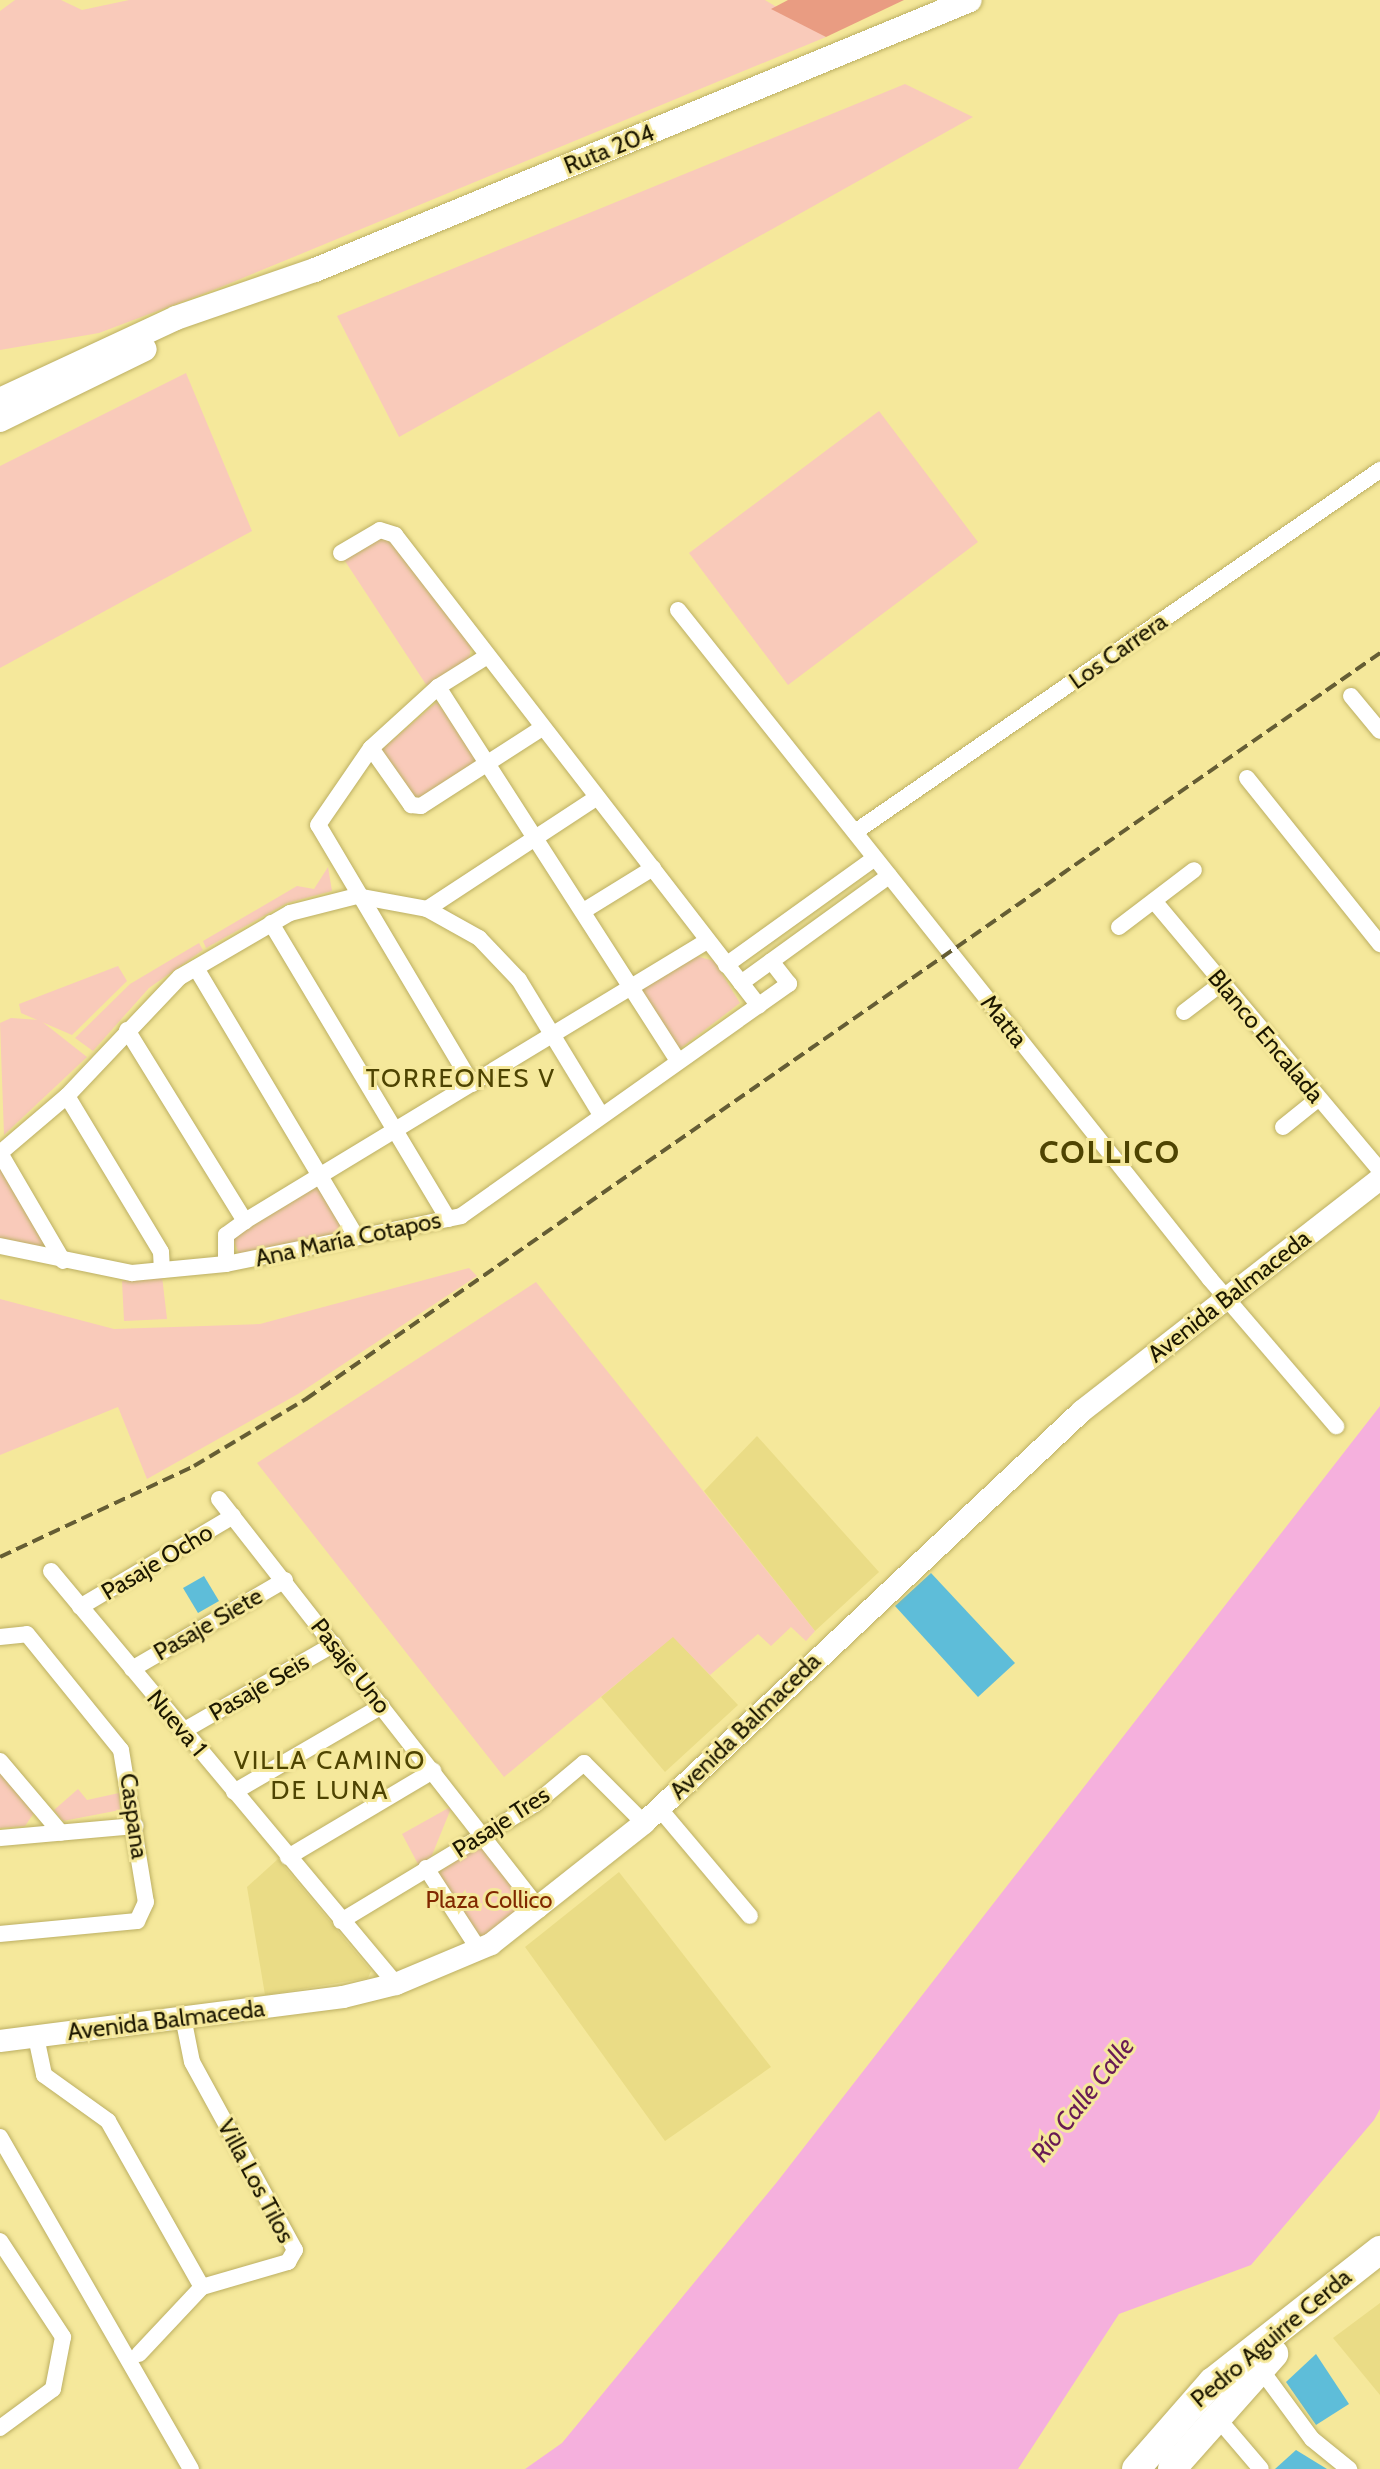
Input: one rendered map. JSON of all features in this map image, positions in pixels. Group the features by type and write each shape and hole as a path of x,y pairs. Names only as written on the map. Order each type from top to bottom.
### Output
{"highway":[{"name":"Pedro Aguirre Cerda","path":"1172,2469 1260,2354 1380,2250"},
{"name":"Pedro Aguirre Cerda","path":"1136,2469 1203,2391 1380,2274"}],"main road":[{"name":"Ruta 204","path":"0,420 247,297 970,0"},
{"name":"Ruta 204","path":"0,400 176,318 247,297"},
{"name":"Avenida Balmaceda","path":"0,2041 396,1984 480,1951 540,1910 652,1816 1082,1411 1380,1179"}],"street":[{"name":"Los Carrera","path":"855,832 1380,470"},
{"path":"341,553 380,530 395,535 486,657 759,1006"},
{"name":"Matta","path":"678,610 1227,1299 1336,1426"},
{"path":"472,1084 357,896 318,825 371,748 438,687 486,657"},
{"path":"438,687 585,910 678,1061"},
{"path":"1351,696 1380,731"},
{"path":"371,748 411,805 489,764 542,728"},
{"path":"1247,778 1380,944"},
{"path":"427,909 596,798"},
{"path":"726,965 875,858"},
{"path":"585,910 653,868"},
{"path":"1119,927 1194,870"},
{"path":"741,983 889,876"},
{"path":"63,1261 0,1153 67,1096 127,1030 196,968 271,923 357,896 427,909 479,938 519,980 601,1115"},
{"name":"Blanco Encalada","path":"1154,901 1380,1170"},
{"path":"271,923 448,1219"},
{"path":"226,1264 226,1235 245,1221 707,941"},
{"name":"Ana María Cotapos","path":"0,1246 110,1274 226,1264 448,1219 789,984 771,961"},
{"path":"196,968 357,1238"},
{"path":"1184,1012 1222,983"},
{"path":"127,1030 245,1221"},
{"path":"67,1096 161,1252 162,1270"},
{"path":"1283,1127 1318,1099"},
{"name":"Pasaje Uno","path":"219,1499 540,1910"},
{"name":"Pasaje Ocho","path":"80,1607 233,1516"},
{"name":"Nueva 1","path":"51,1571 396,1984"},
{"name":"Pasaje Siete","path":"132,1669 285,1580"},
{"name":"Caspana","path":"0,1637 27,1634 121,1750 146,1902 137,1921 0,1934"},
{"name":"Pasaje Seis","path":"183,1731 334,1644"},
{"path":"234,1792 382,1706"},
{"path":"0,1761 61,1833"},
{"name":"Pasaje Tres","path":"341,1921 483,1836 584,1763 652,1816"},
{"path":"288,1857 433,1771"},
{"path":"652,1816 750,1916"},
{"path":"0,1838 135,1826"},
{"path":"426,1868 480,1951"},
{"name":"Villa Los Tilos","path":"183,2017 192,2062 295,2250 288,2262 202,2287"},
{"path":"36,2037 44,2075 108,2121 202,2287 139,2354"},
{"path":"0,2137 191,2469"},
{"path":"0,2241 3,2260 63,2337 53,2389 0,2428"},
{"path":"1260,2354 1312,2439 1349,2469"},
{"path":"1214,2414 1261,2469"}],"shaded area":[{"path":"788,0 904,0 826,37 771,9"},
{"path":"757,1436 879,1572 815,1631 704,1491"},
{"path":"673,1636 738,1705 665,1772 601,1697"},
{"path":"278,1859 371,1971 368,1978 265,1995 247,1887"},
{"path":"619,1872 771,2067 665,2141 525,1947"},
{"path":"1380,2303 1380,2395 1333,2338"}],"green space":[{"path":"15,0 61,0 82,10 129,0 765,0 826,37 221,287 99,333 0,350 0,11"},
{"path":"905,84 973,117 399,437 337,316"},
{"path":"186,373 252,531 0,668 0,466"},
{"path":"879,411 978,542 788,685 689,553"},
{"path":"379,538 390,540 471,646 469,660 427,686 343,558"},
{"path":"437,702 478,761 415,803 379,752"},
{"path":"328,867 332,891 287,903 206,948 203,941 297,886 314,889"},
{"path":"199,943 203,950 149,988 93,1051 75,1038 130,984"},
{"path":"696,956 714,961 740,1003 677,1051 638,991"},
{"path":"118,966 127,981 72,1035 21,1013 19,1004"},
{"path":"11,1018 40,1020 87,1057 4,1135 0,1023"},
{"path":"0,1166 58,1254 0,1239"},
{"path":"318,1183 349,1232 240,1257 233,1238"},
{"path":"469,1268 477,1276 298,1394 147,1479 118,1407 0,1455 0,1299 114,1329 260,1324"},
{"path":"162,1276 167,1319 124,1321 122,1281"},
{"path":"536,1282 815,1631 806,1641 791,1627 771,1646 758,1634 710,1675 673,1637 504,1777 257,1463"},
{"path":"0,1766 36,1810 25,1826 0,1828"},
{"path":"78,1789 87,1800 119,1793 120,1810 63,1821 54,1810"},
{"path":"452,1806 430,1860 419,1866 402,1834"},
{"name":"Plaza Collico","path":"484,1843 531,1903 478,1941 436,1874"}],"water":[{"name":"Río Calle Calle","path":"1380,1406 1380,2109 1374,2120 1251,2265 1119,2314 1018,2469 525,2469 562,2443 777,2182"}],"building":[{"path":"931,1573 1015,1663 978,1697 895,1606"},
{"path":"204,1576 219,1601 198,1613 183,1588"},
{"path":"1316,2354 1349,2404 1316,2425 1286,2382"},
{"path":"1296,2450 1327,2469 1275,2469"}],"railway":[{"path":"0,1557 194,1466 306,1399 1380,653"}],"district":[{"name":"TORREONES V","path":"461,1079"},
{"name":"COLLICO","path":"1110,1152"},
{"name":"VILLA CAMINO DE LUNA","path":"330,1776"}]}
